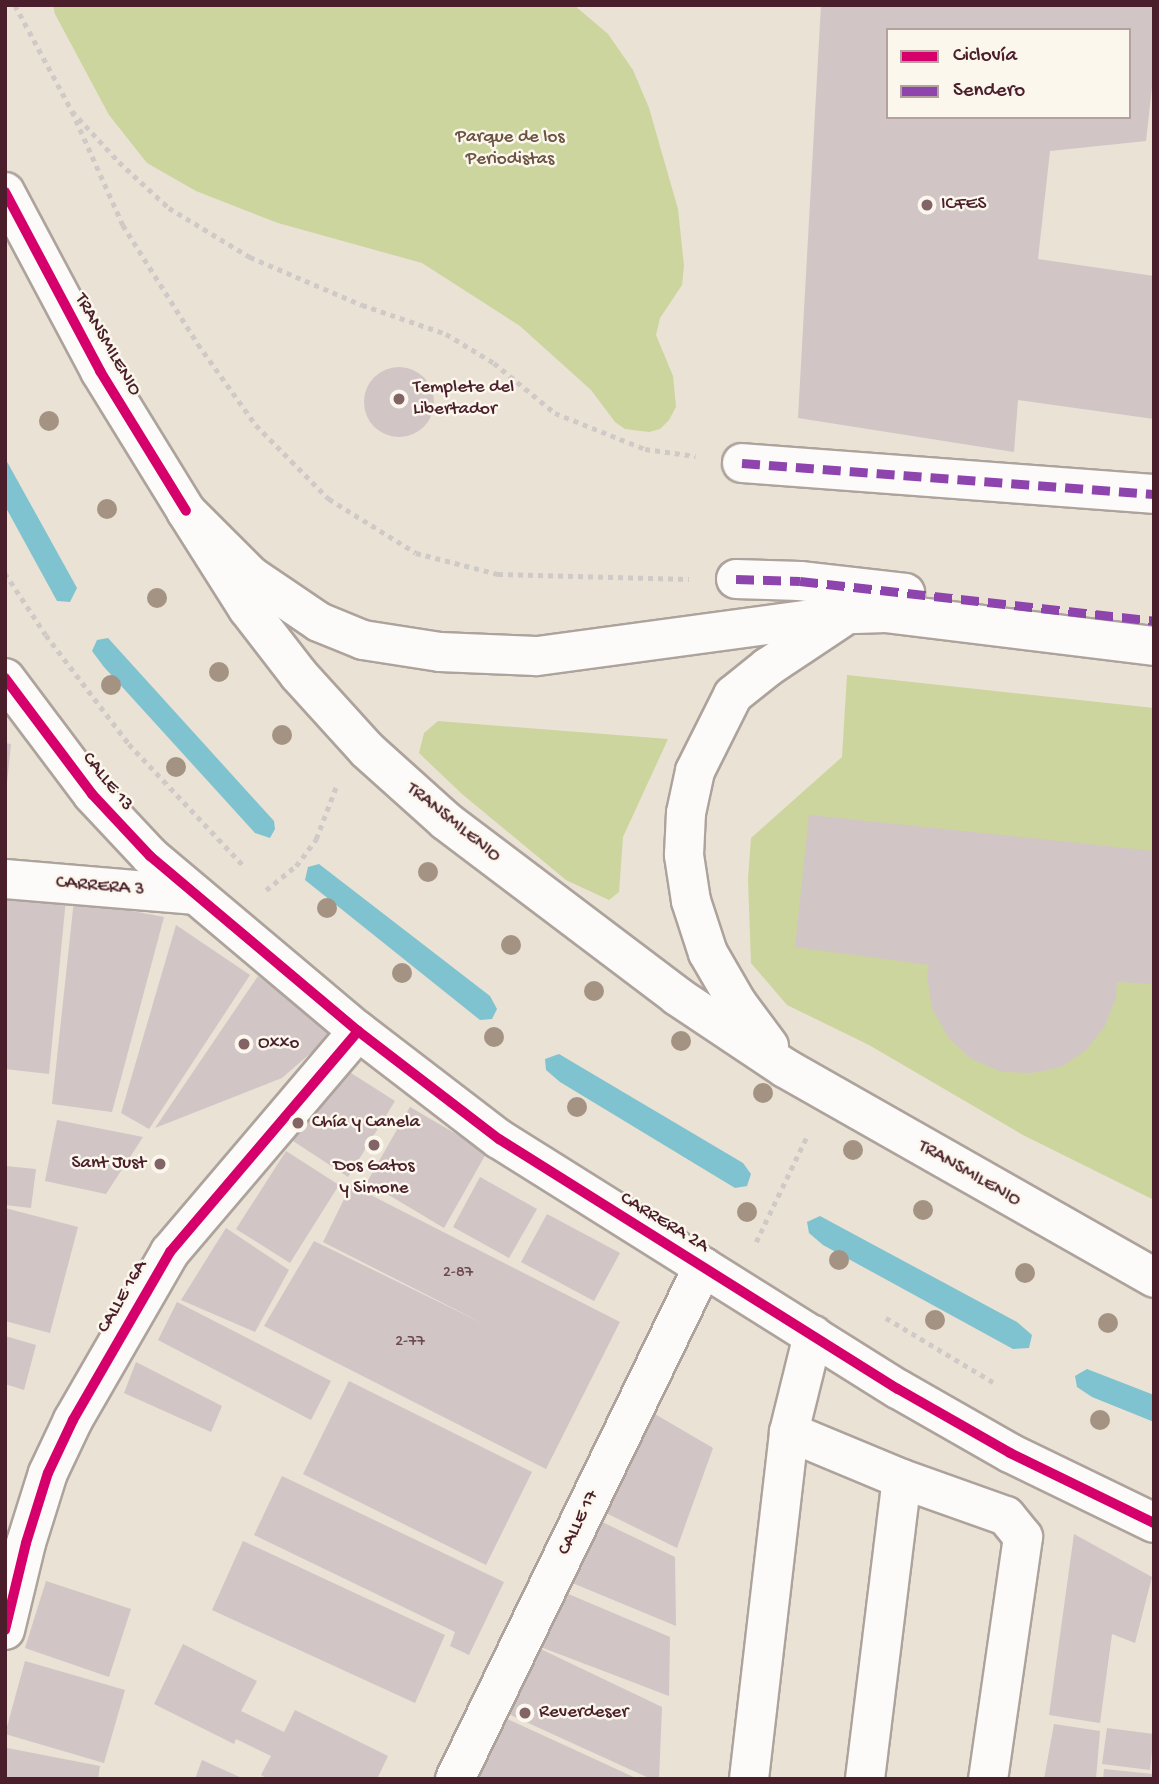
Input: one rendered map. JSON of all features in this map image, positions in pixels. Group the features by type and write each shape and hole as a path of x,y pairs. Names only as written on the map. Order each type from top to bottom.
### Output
{"street":[{"name":"TRANSMILENIO","path":"5,192 100,371 248,609 299,675 367,750 457,830 677,996 785,1068 1154,1278"},
{"path":"742,463 1154,494"},
{"name":"TRANSMILENIO","path":"186,510 251,576 319,622 376,642 440,652 536,656 848,614 885,613 1154,646"},
{"path":"736,579 800,581 1154,621"},
{"name":"TRANSMILENIO","path":"785,1068 737,1003 708,953 691,901 684,855 686,813 695,771 733,695 768,667 848,614"},
{"name":"CALLE 13","path":"5,678 92,794 150,856 194,895"},
{"name":"CARRERA 3","path":"5,879 194,895"},
{"name":"CARRERA 2A","path":"194,895 358,1031 499,1139 813,1335 1010,1453 1154,1523"},
{"name":"CALLE 16A","path":"5,1630 26,1544 48,1473 73,1420 170,1251 358,1031"},
{"name":"CALLE 17","path":"455,1779 703,1267"},
{"path":"749,1779 789,1432 813,1335"},
{"path":"789,1432 902,1479 1006,1516 1023,1537 988,1779"},
{"path":"865,1779 902,1479"}],"path":[{"path":"15,5 72,111 123,225 198,344 257,425 329,499 416,553 498,574 736,579"},
{"path":"72,111 119,162 169,208 250,257 362,305 446,334 494,363 555,413 645,449 742,463"},
{"path":"5,573 46,635 130,744 248,870"},
{"path":"194,895 238,901 267,890 296,866 316,839 337,784"},
{"path":"258,880 277,898"},
{"path":"746,1239 755,1245 827,1092"},
{"path":"885,1318 1000,1386"}],"green space":[{"name":"Parque de los Periodistas","path":"53,5 574,5 608,34 633,70 649,108 678,209 684,266 682,285 660,318 656,335 673,376 676,407 669,420 660,429 649,432 625,429 615,422 591,390 520,326 422,263 278,223 196,191 147,163 109,115 55,14"},
{"path":"847,675 1154,708 1154,1200 1023,1135 869,1045 787,1005 751,963 748,879 751,838 842,757"},
{"path":"438,721 668,739 623,837 619,892 609,900 566,880 462,794 419,753 424,733"}],"water":[{"path":"5,458 77,588 70,602 57,601 5,506"},
{"path":"108,638 274,821 275,829 270,838 255,833 104,667 92,651 97,640"},
{"path":"319,864 490,996 497,1009 492,1019 480,1020 305,880 308,867"},
{"path":"559,1054 743,1163 751,1174 747,1186 735,1188 560,1082 546,1070 545,1059"},
{"path":"820,1216 1017,1322 1032,1335 1029,1348 1013,1349 823,1245 809,1233 807,1222"},
{"path":"1087,1369 1154,1395 1154,1422 1092,1397 1077,1387 1075,1376"}],"building":[{"name":"ICFES","path":"821,5 1154,5 1154,69 1146,141 1050,151 1038,259 1154,276 1154,419 1018,400 1014,452 798,418"},
{"name":"Templete del Libertador","path":"399,367 424,377 434,402 424,427 399,437 374,427 364,402 374,377"},
{"path":"5,743 11,744 7,783 5,783"},
{"path":"809,815 1154,851 1154,984 1117,982 1116,998 1105,1026 1086,1050 1061,1067 1032,1073 1002,1072 971,1059 948,1037 932,1008 927,976 929,965 795,947"},
{"path":"5,893 66,899 49,1074 5,1069"},
{"path":"74,900 164,917 112,1112 52,1104"},
{"path":"176,925 250,975 149,1129 121,1113"},
{"path":"258,976 335,1032 282,1078 155,1128"},
{"path":"340,1066 395,1101 348,1177 293,1141"},
{"path":"410,1107 487,1152 444,1228 367,1182"},
{"path":"57,1120 143,1137 106,1194 45,1181"},
{"path":"286,1151 339,1185 290,1263 236,1229"},
{"path":"5,1166 36,1169 31,1208 5,1205"},
{"path":"480,1177 537,1209 509,1258 453,1227"},
{"path":"351,1185 620,1322 546,1469 264,1326 314,1241 486,1325 323,1242"},
{"path":"5,1208 78,1227 50,1333 5,1321"},
{"path":"547,1214 620,1253 594,1301 521,1262"},
{"path":"226,1228 289,1270 255,1332 181,1300"},
{"path":"177,1302 331,1381 311,1420 158,1340"},
{"path":"5,1336 36,1345 24,1390 5,1384"},
{"path":"136,1362 222,1406 211,1432 124,1393"},
{"path":"349,1381 532,1472 486,1565 303,1474"},
{"path":"648,1410 713,1448 677,1548 602,1511"},
{"path":"282,1476 504,1582 469,1655 450,1646 455,1632 254,1535"},
{"path":"596,1519 675,1557 676,1626 570,1582"},
{"path":"1074,1534 1152,1577 1135,1643 1112,1634 1100,1723 1049,1715"},
{"path":"243,1541 445,1635 415,1703 212,1610"},
{"path":"46,1581 131,1609 109,1677 25,1648"},
{"path":"559,1590 670,1637 669,1696 538,1646"},
{"path":"183,1644 257,1681 241,1711 284,1732 295,1710 388,1756 377,1779 268,1779 261,1775 271,1756 236,1739 234,1744 154,1704"},
{"path":"530,1644 662,1707 659,1779 651,1779 504,1712"},
{"path":"25,1661 125,1690 104,1763 5,1734"},
{"path":"499,1715 638,1779 478,1779 472,1776"},
{"path":"1054,1724 1100,1731 1096,1779 1044,1779"},
{"path":"1107,1728 1154,1734 1150,1770 1102,1764"},
{"path":"7,1748 100,1766 98,1779 5,1779"},
{"path":"202,1760 244,1779 195,1779"},
{"path":"1104,1769 1153,1774 1153,1779 1103,1779"}],"marked path":[{"path":"742,463 1154,494"},
{"path":"736,579 800,581 1154,621"}],"cycle path":[{"path":"5,192 100,371 186,511"},
{"path":"5,678 92,794 150,856 358,1031 499,1139 898,1389 1010,1453 1154,1523"},
{"path":"5,1630 26,1543 48,1473 73,1420 170,1252 358,1031"}],"place":[{"name":"ICFES","path":"927,205"},
{"name":"Templete del Libertador","path":"399,399"},
{"name":"Oxxo","path":"244,1044"},
{"name":"Chía y Canela","path":"298,1123"},
{"name":"Dos Gatos y Simone","path":"374,1145"},
{"name":"Sant Just","path":"160,1164"},
{"name":"Reverdeser","path":"525,1713"}]}
